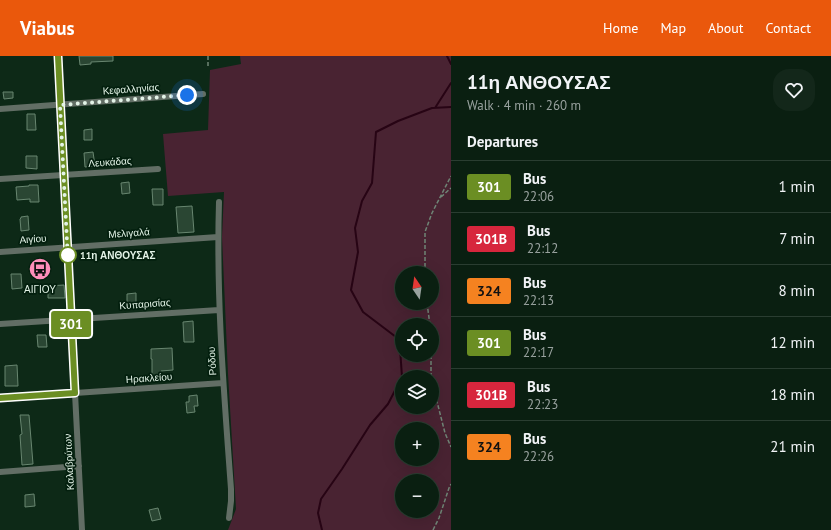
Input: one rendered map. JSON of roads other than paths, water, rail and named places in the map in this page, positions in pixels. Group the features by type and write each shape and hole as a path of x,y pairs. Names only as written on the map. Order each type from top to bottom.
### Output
{"street":[{"path":"0,398 75,393 58,56"},
{"name":"Κεφαλληνίας","path":"0,109 203,94"},
{"name":"Λευκάδας","path":"0,179 158,169"},
{"name":"Ρόδου","path":"219,202 219,310 231,489 229,518"},
{"name":"Μελιγαλά","path":"68,247 218,237"},
{"name":"Αιγίου","path":"0,252 68,247"},
{"name":"Κυπαρισίας","path":"0,324 219,310"},
{"name":"Ηρακλείου","path":"75,393 223,383"},
{"name":"Καλαβρύτων","path":"75,393 82,530"},
{"path":"0,472 79,466"}],"waterway":[{"path":"447,56 451,64"},
{"path":"435,108 451,83"},
{"path":"402,370 400,348 396,337 363,312 351,290 358,252 355,228 362,201 372,183 376,132 398,121 432,108 451,107"},
{"path":"322,530 318,513 321,499 370,425 388,404 395,390"}],"place":[{"name":"11η ΑΝΘΟΥΣΑΣ","path":"68,255"},
{"name":"ΑΙΓΙΟΥ","path":"40,269"}]}
